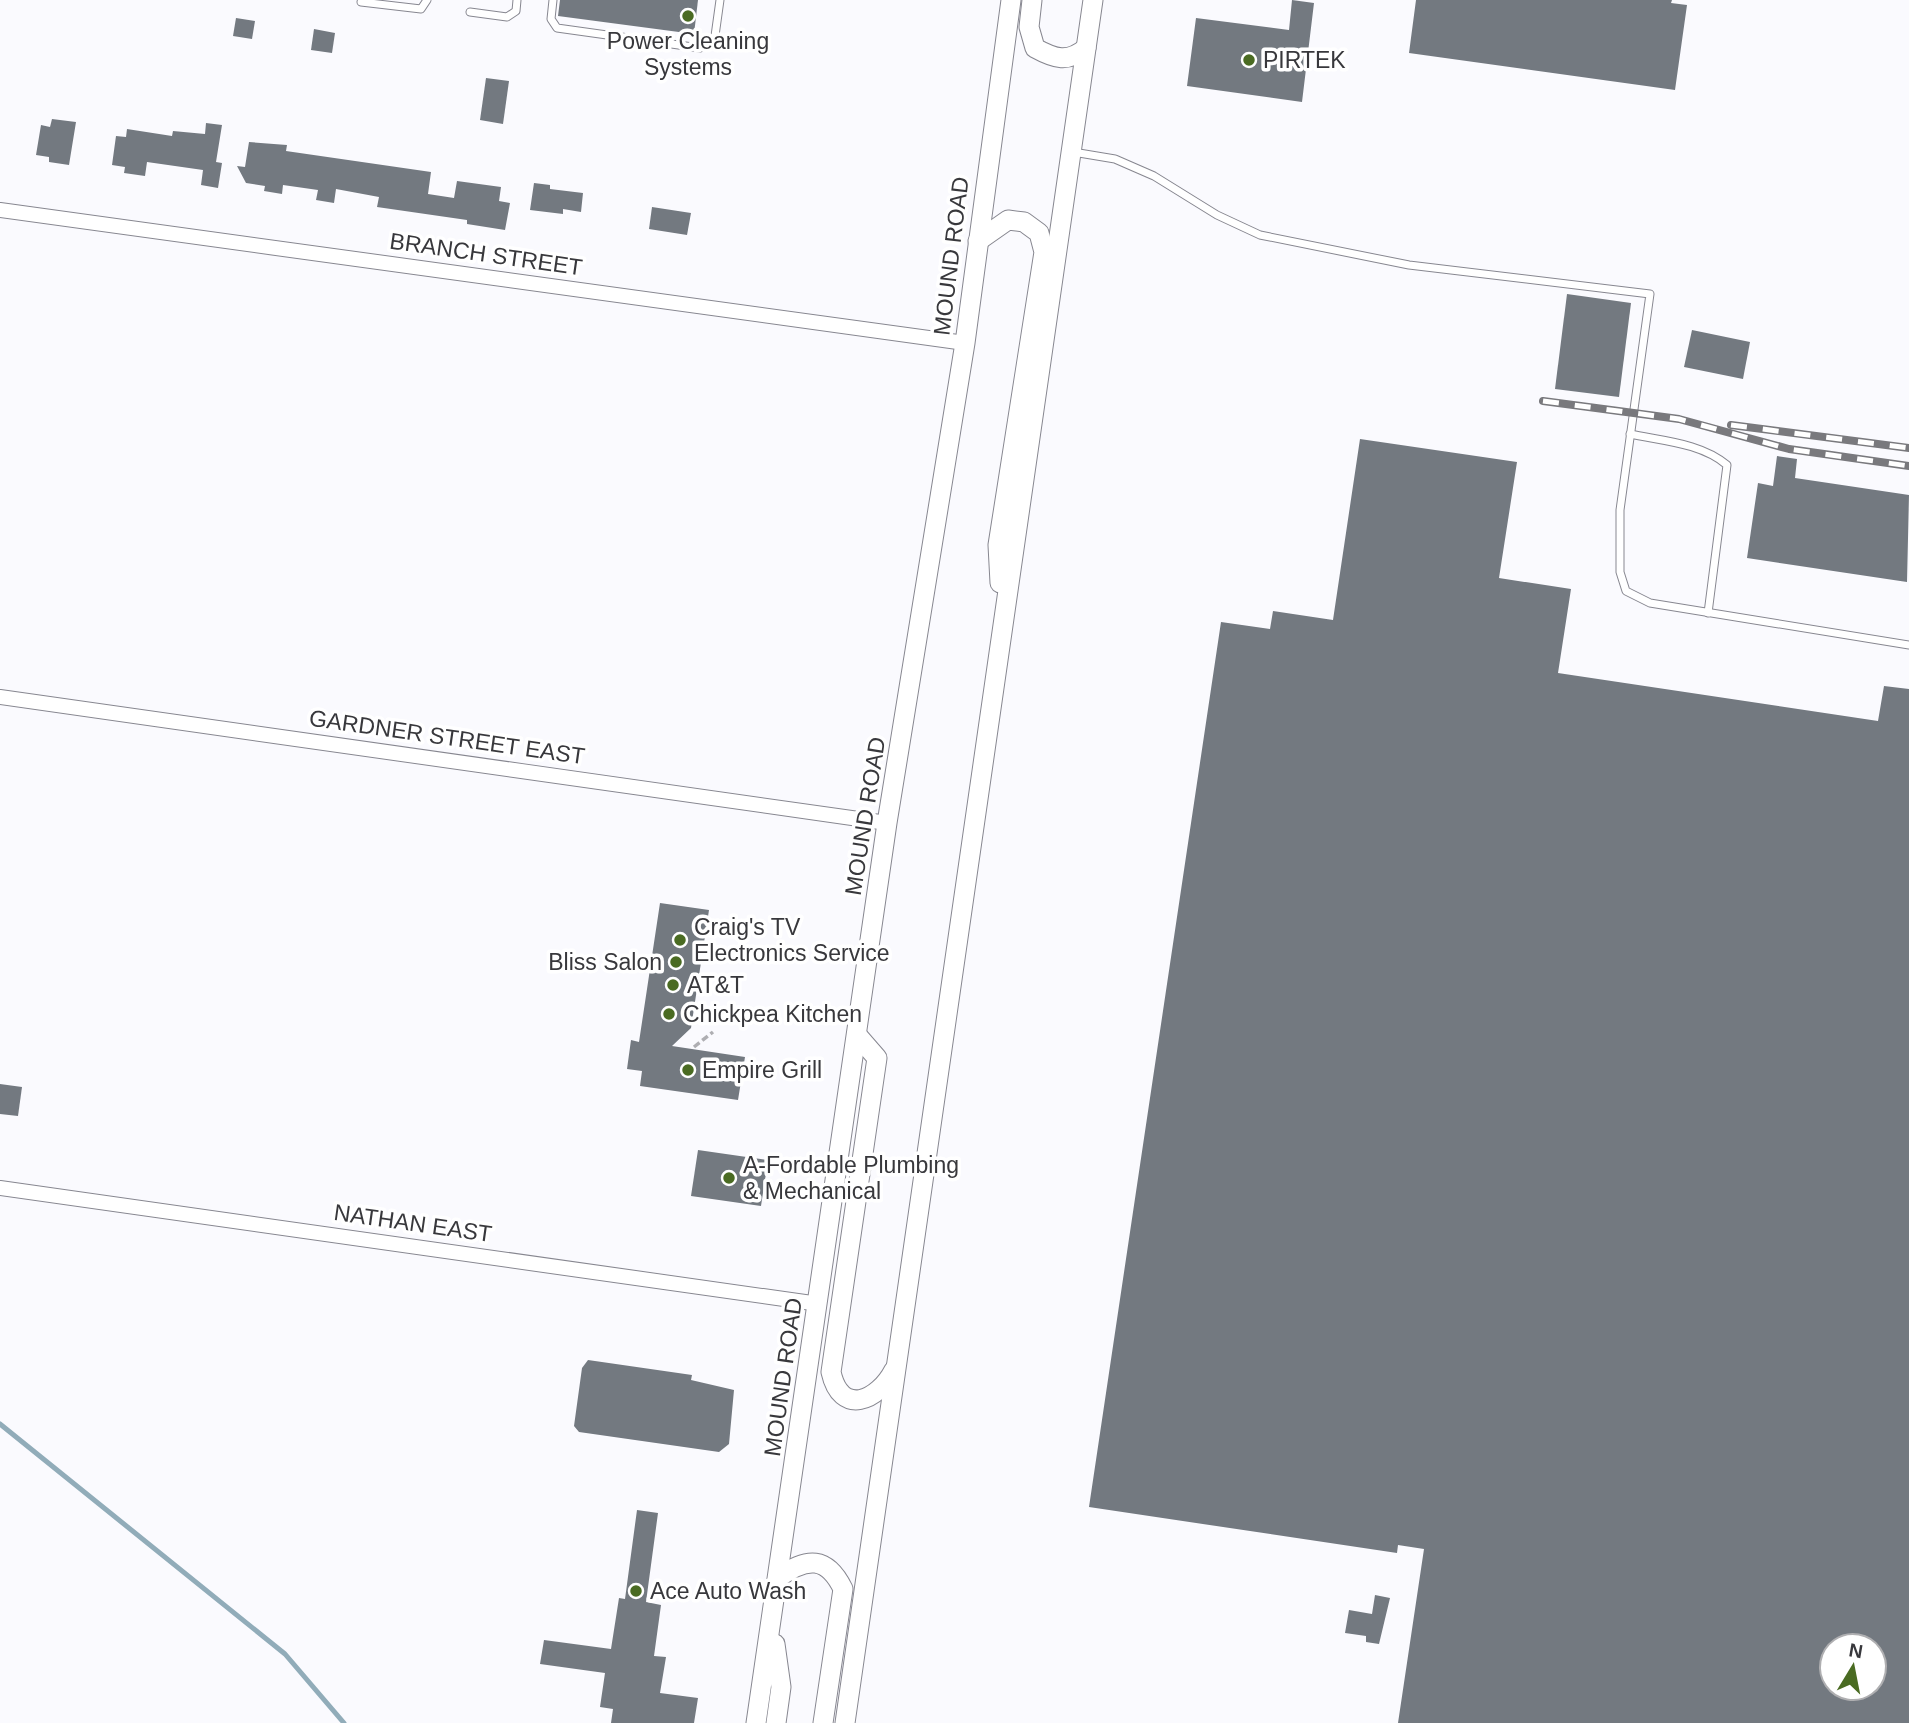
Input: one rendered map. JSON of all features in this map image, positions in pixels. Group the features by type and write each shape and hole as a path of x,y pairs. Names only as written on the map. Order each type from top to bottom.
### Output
{"main road":[{"name":"MOUND ROAD","path":"756,1723 887,823 965,343 1011,0"},
{"path":"1032,0 1029,27 1035,48 1052,58 1066,59 1086,48"},
{"path":"845,1723 900,1361 1002,626 1093,0"},
{"path":"978,241 1008,219 1024,222 1040,233 1044,252 999,545 1002,626"},
{"path":"858,1035 877,1058 832,1351 834,1385 853,1399 866,1400 886,1386 900,1361"},
{"path":"779,1577 801,1563 815,1562 837,1577 843,1589 823,1723"},
{"path":"772,1622 781,1687 776,1723"}],"street":[{"name":"BRANCH STREET","path":"0,210 965,343"},
{"name":"GARDNER STREET EAST","path":"0,697 887,823"},
{"name":"NATHAN EAST","path":"0,1188 819,1304"}],"lane":[{"path":"361,2 411,9 425,7 426,0"},
{"path":"470,12 507,17 516,11 517,0"},
{"path":"553,0 551,19 557,28 700,48 714,43 720,0"},
{"path":"1072,152 1115,159 1135,167 1260,235 1409,265 1650,295 1620,510 1620,572 1626,590 1650,603 1909,645"},
{"path":"1630,434 1693,447 1716,456 1727,465 1708,613"}],"path":[{"path":"694,1047 713,1032"}],"building":[{"path":"560,0 698,0 694,34 558,16"},
{"name":"PIRTEK","path":"1292,0 1314,3 1302,102 1187,86 1196,18 1289,30"},
{"path":"1416,0 1672,0 1671,3 1687,5 1675,90 1409,53"},
{"path":"236,18 255,21 252,39 233,36"},
{"path":"314,29 335,33 332,53 311,50"},
{"path":"486,78 509,81 503,124 480,120"},
{"path":"52,119 76,122 69,165 49,162 49,157 36,155 41,125 50,127"},
{"path":"206,123 222,125 216,162 222,163 218,188 201,185 203,170 147,162 145,176 124,173 125,167 112,165 116,136 126,137 127,129 172,136 173,131 205,134"},
{"path":"249,142 287,145 286,151 431,172 428,194 454,198 457,181 501,187 499,201 510,203 505,230 467,224 467,220 377,207 379,197 336,189 334,203 316,200 318,190 283,185 282,194 264,191 265,186 246,183 237,166 245,167"},
{"path":"534,183 550,185 550,189 583,193 581,212 563,209 563,214 530,210"},
{"path":"652,207 691,213 687,235 649,229"},
{"path":"1567,294 1631,303 1619,397 1555,389"},
{"path":"1692,330 1750,342 1743,379 1684,367"},
{"path":"1360,439 1517,462 1499,578 1571,589 1558,673 1878,721 1884,686 1909,689 1909,1723 1398,1723 1424,1549 1398,1545 1397,1553 1089,1507 1221,622 1270,629 1273,611 1333,620"},
{"path":"1777,456 1797,459 1795,478 1909,495 1907,582 1747,558 1758,483 1773,486"},
{"path":"660,903 709,910 691,1028 672,1046 745,1057 738,1100 640,1086 642,1071 627,1069 631,1040 639,1042"},
{"path":"0,1084 22,1087 18,1116 0,1114"},
{"name":"A-Fordable Plumbing & Mechanical","path":"698,1150 768,1160 761,1206 691,1196"},
{"path":"588,1360 692,1375 691,1380 734,1390 729,1444 719,1452 579,1432 574,1426 582,1368"},
{"name":"Ace Auto Wash","path":"637,1510 658,1513 646,1602 661,1605 654,1656 666,1657 660,1693 698,1698 694,1723 611,1723 613,1709 600,1707 605,1673 540,1664 544,1640 611,1649 619,1598 625,1599"},
{"path":"1375,1595 1390,1598 1379,1644 1366,1642 1366,1636 1345,1633 1349,1610 1372,1614"}],"waterway":[{"path":"0,1424 285,1654 344,1723"}],"railway":[{"path":"1543,401 1679,419 1789,449 1909,466"},
{"path":"1731,425 1909,448"}],"place":[{"name":"Power Cleaning Systems","path":"688,16"},
{"name":"PIRTEK","path":"1249,60"},
{"name":"Craig's TV Electronics Service","path":"680,940"},
{"name":"Bliss Salon","path":"676,962"},
{"name":"AT&T","path":"673,985"},
{"name":"Chickpea Kitchen","path":"669,1014"},
{"name":"Empire Grill","path":"688,1070"},
{"name":"A-Fordable Plumbing & Mechanical","path":"729,1178"},
{"name":"Ace Auto Wash","path":"636,1591"}]}
